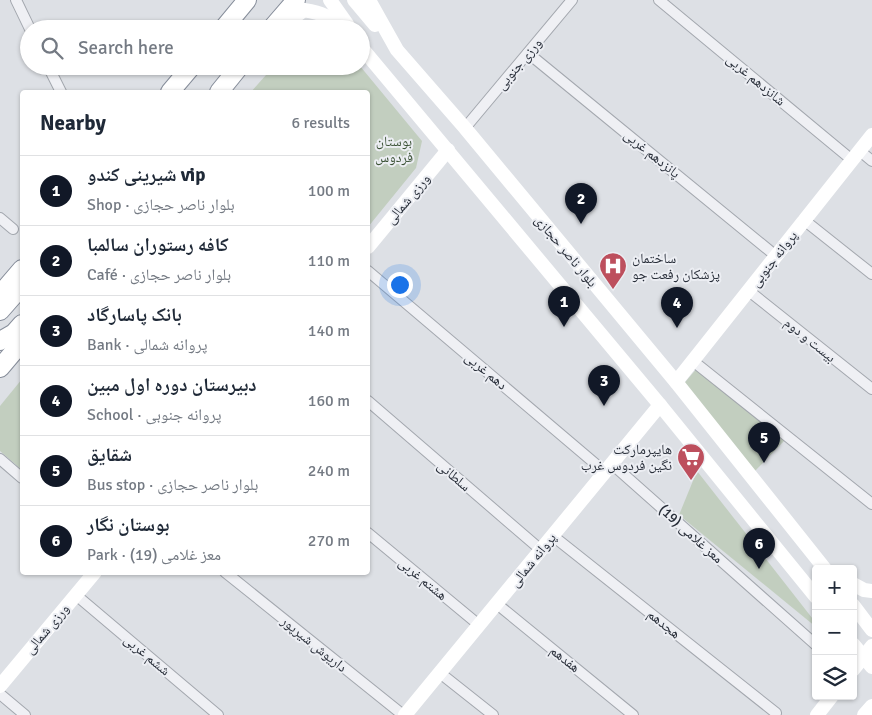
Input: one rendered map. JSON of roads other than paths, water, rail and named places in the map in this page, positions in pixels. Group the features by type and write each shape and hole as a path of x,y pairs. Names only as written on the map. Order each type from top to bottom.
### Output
{"highway":[{"path":"230,20 246,0"},
{"path":"279,20 296,0"},
{"path":"172,90 184,75"},
{"path":"221,90 233,75"},
{"path":"0,295 20,271"},
{"path":"0,311 20,288"},
{"path":"0,341 14,333 20,326"},
{"path":"0,368 20,344"}],"main road":[{"path":"330,0 344,20"},
{"path":"354,0 397,50"},
{"name":"بلوار ناصر حجازی","path":"368,0 397,50 465,128 676,382 824,565"},
{"path":"290,20 304,10 319,13 335,20"},
{"name":"بلوار ناصر حجازی","path":"370,56 660,405 812,592"},
{"name":"پروانه جنوبی","path":"676,382 872,135"},
{"name":"ورزی شمالی","path":"370,245 448,150"},
{"name":"پروانه شمالی","path":"404,715 660,405"},
{"name":"ورزی شمالی","path":"0,686 93,575"},
{"path":"857,586 872,591"},
{"path":"857,610 872,630"},
{"path":"857,647 869,657 857,667"},
{"path":"817,715 829,700"},
{"path":"864,715 872,706"}],"street":[{"path":"16,0 26,20"},
{"name":"ورزی جنوبی","path":"465,128 572,0"},
{"name":"شانزدهم غربی","path":"659,0 856,155 872,161"},
{"name":"پانزدهم غربی","path":"528,52 776,256"},
{"path":"52,75 60,90"},
{"path":"0,218 13,229"},
{"path":"804,220 872,274"},
{"name":"دهم غربی","path":"370,272 608,468"},
{"name":"بیست و دوم","path":"749,291 872,390"},
{"path":"693,361 872,504"},
{"name":"سلطانی","path":"370,403 541,550"},
{"path":"0,459 20,476"},
{"name":"معز غلامی (19)","path":"608,468 812,642"},
{"name":"هشتم غربی","path":"370,535 479,625"},
{"name":"هجدهم","path":"553,536 776,713"},
{"name":"داریوش شیرپور","path":"229,575 404,715"},
{"name":"ششم غربی","path":"76,595 218,715"},
{"name":"هفدهم","path":"497,604 633,715"},
{"path":"440,673 493,715"},
{"path":"0,694 25,715"}],"place":[{"name":"کافه رستوران سالمبا","path":"581,224"},
{"name":"ساختمان پزشكان رفعت جو","path":"613,290"},
{"name":"شیرینی کندو vip","path":"564,327"},
{"name":"دبیرستان دوره اول مبین","path":"677,328"},
{"name":"بانک پاسارگاد","path":"604,406"},
{"name":"شقایق","path":"764,463"},
{"name":"هایپرمارکت نگین فردوس غرب","path":"691,481"},
{"name":"بوستان نگار","path":"759,569"}],"park label":[{"name":"بوستان فردوس","path":"394,150"}]}
